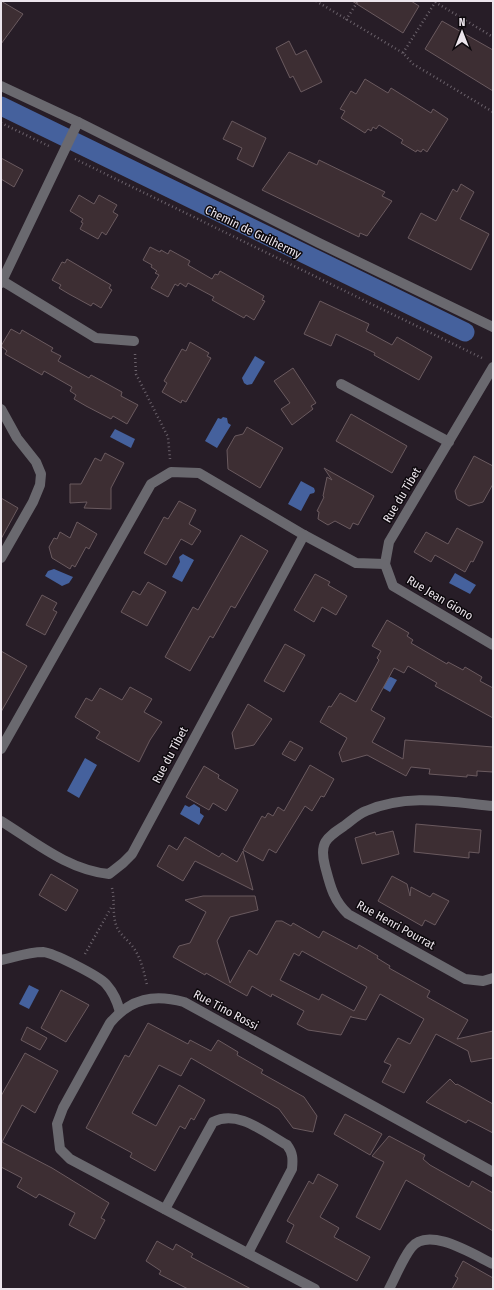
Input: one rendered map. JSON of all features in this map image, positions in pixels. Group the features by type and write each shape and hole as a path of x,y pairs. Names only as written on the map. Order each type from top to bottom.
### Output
{"street":[{"name":"Chemin de Guilhermy","path":"1,86 78,122 319,243 493,327"},
{"path":"78,122 1,281 96,338 134,341"},
{"name":"Rue du Tibet","path":"385,564 389,542 449,442 489,363"},
{"path":"342,384 449,442"},
{"path":"1,409 17,438 36,462 41,474 40,485 33,502 1,558"},
{"path":"1,749 151,484 171,472 199,473 304,535 356,563 385,564"},
{"name":"Rue du Tibet","path":"109,874 123,864 132,854 304,535"},
{"name":"Rue Jean Giono","path":"385,564 393,586 493,645"},
{"name":"Rue Henri Pourrat","path":"493,806 425,800 405,800 386,804 365,811 328,837 323,846 323,858 333,896 348,914 465,979 483,981 493,978"},
{"path":"1,821 73,866 93,872 109,874"},
{"path":"1,960 32,952 45,952 56,955 105,983 116,997 120,1012"},
{"path":"151,997 120,1012 110,1023 63,1108 57,1124 57,1136 60,1149 70,1158 314,1289"},
{"name":"Rue Tino Rossi","path":"151,997 168,998 184,1002 493,1172"},
{"path":"165,1209 213,1122 222,1118 240,1119 287,1145 292,1152 293,1160 292,1169 248,1253"},
{"path":"388,1289 412,1247 421,1242 432,1239 445,1241 493,1264"}],"path":[{"path":"316,1 403,53 413,64 493,112"},
{"path":"346,20 358,1"},
{"path":"403,53 436,1 493,37"},
{"name":"Chemin de Guilhermy","path":"1,123 64,150 489,363"},
{"path":"134,341 136,374 168,437 171,472"},
{"path":"78,967 112,906 114,896 109,874"},
{"path":"112,906 116,926 133,948 139,959 151,997"}],"water":[{"path":"255,356 265,362 252,384 247,385 244,383 242,378"},
{"path":"223,417 227,418 228,423 231,425 217,448 205,441 218,418 221,419"},
{"path":"115,429 135,439 131,448 110,437"},
{"path":"301,481 314,488 315,491 314,493 310,494 301,511 288,504"},
{"path":"183,554 194,560 182,582 172,577 180,562 179,557"},
{"path":"54,569 73,577 69,583 62,586 45,576 48,571"},
{"path":"455,573 476,585 470,594 449,583"},
{"path":"391,677 397,680 390,692 371,681"},
{"path":"85,758 97,765 79,798 67,791"},
{"path":"194,804 200,808 200,813 204,816 199,825 180,814 185,805 189,807"},
{"path":"29,985 39,990 29,1009 19,1004"}],"building":[{"path":"1,1 23,14 1,44"},
{"path":"352,1 411,1 419,6 403,33"},
{"path":"442,21 493,50 493,91 425,49"},
{"path":"289,41 296,55 306,50 322,82 301,92 293,76 290,78 276,48"},
{"path":"365,79 388,93 391,88 431,113 433,109 448,119 427,152 423,149 421,152 417,150 416,152 401,143 403,140 379,125 376,129 373,127 371,131 368,129 365,133 341,118 345,111 340,109 351,91 356,94"},
{"path":"232,121 266,138 253,167 237,159 242,148 223,139"},
{"path":"289,152 317,165 319,160 385,192 382,196 392,201 367,236 360,233 359,237 262,190"},
{"path":"1,158 23,170 14,187 1,179"},
{"path":"461,184 474,192 460,219 489,234 471,270 408,238 421,213 436,221 453,189 457,192"},
{"path":"79,195 94,204 99,195 117,205 113,212 118,215 106,235 102,232 98,239 80,229 83,219 70,211"},
{"path":"150,247 168,254 170,250 190,261 188,265 212,279 215,274 218,275 220,271 264,296 262,300 265,301 254,320 246,315 244,318 212,300 214,297 188,283 186,287 180,283 178,286 175,284 168,297 151,288 159,275 155,273 157,271 151,267 152,265 143,260"},
{"path":"67,259 111,285 109,288 112,290 101,308 93,303 91,306 69,294 59,288 61,285 52,280 62,262 65,263"},
{"path":"320,301 369,324 366,331 392,345 397,337 432,357 419,380 374,355 375,353 336,334 331,346 304,334"},
{"path":"11,329 20,334 22,330 53,348 51,351 61,356 58,361 89,378 91,375 122,392 121,396 138,405 127,424 113,416 111,419 86,406 74,399 76,395 70,391 72,387 44,371 42,375 5,354 7,351 1,346"},
{"path":"190,342 209,353 207,356 211,358 186,402 182,400 181,403 162,392 167,383 164,381 182,349 186,351"},
{"path":"293,368 316,403 311,406 313,409 292,425 281,409 290,403 274,381"},
{"path":"351,414 407,446 392,473 336,441"},
{"path":"247,427 283,448 260,488 228,469 227,450 235,436 243,434"},
{"path":"105,453 124,463 111,488 111,509 84,508 87,502 70,503 70,484 81,484 95,458 101,461"},
{"path":"474,456 493,466 493,484 483,502 469,506 457,499 455,491"},
{"path":"324,468 374,496 358,525 353,523 350,529 335,521 328,525 318,519 319,512 317,511 324,497 327,477 332,480"},
{"path":"1,498 18,508 1,539"},
{"path":"179,501 196,510 189,524 201,531 192,545 181,539 166,565 144,553 164,517 168,519"},
{"path":"77,522 97,534 89,549 86,547 75,567 72,565 70,569 52,558 49,547 54,538 57,539 60,532 70,538"},
{"path":"457,528 483,542 473,562 471,561 465,572 435,555 431,562 414,552 426,532 448,544"},
{"path":"241,535 268,551 235,608 231,606 213,638 210,636 190,671 165,657 193,607 198,610"},
{"path":"315,574 330,582 328,585 347,596 336,615 322,607 314,622 294,610"},
{"path":"148,582 166,592 147,626 121,612 133,591 140,595"},
{"path":"42,595 57,603 53,610 57,612 45,635 26,625"},
{"path":"387,620 409,633 407,636 413,640 411,643 447,664 448,662 463,670 465,667 482,677 480,681 493,688 493,718 435,686 437,683 408,666 404,673 394,668 371,710 385,718 372,742 403,759 405,740 493,747 493,772 477,771 477,776 467,775 467,777 429,774 430,769 411,767 406,776 367,755 342,762 339,753 347,738 320,722 329,706 331,707 340,693 356,702 379,660 377,658 381,651 372,646"},
{"path":"285,644 305,655 284,692 264,681"},
{"path":"1,651 27,666 1,712"},
{"path":"130,687 152,699 144,712 162,722 150,740 139,762 96,738 100,732 75,717 86,698 92,701 100,688 122,700"},
{"path":"248,704 272,719 254,745 235,749 232,733"},
{"path":"290,741 303,748 295,761 282,754"},
{"path":"310,765 334,779 324,797 321,796 312,811 305,806 276,853 269,849 263,861 243,850 262,816 265,818 268,813 273,816 278,807 284,811"},
{"path":"204,766 219,775 218,778 238,790 226,811 213,803 209,810 186,797"},
{"path":"416,824 481,830 479,853 469,852 469,858 414,852"},
{"path":"393,831 399,854 362,864 355,838 375,832 376,835"},
{"path":"185,837 219,857 222,853 237,862 243,851 253,890 195,861 183,881 157,866 169,845 177,850"},
{"path":"51,874 78,890 66,911 39,895"},
{"path":"392,876 407,884 410,896 411,887 430,897 433,893 449,901 435,925 425,920 422,926 378,901"},
{"path":"203,896 255,896 258,910 230,917 217,941 230,983 249,950 257,955 276,921 282,921 291,926 293,923 319,938 323,931 357,949 359,945 378,956 377,958 390,966 389,968 430,991 427,997 468,1020 457,1039 493,1031 493,1058 471,1062 468,1051 436,1034 404,1093 382,1082 391,1065 384,1062 398,1038 410,1044 424,1019 380,994 366,1020 351,1016 341,1035 308,1030 297,1024 304,1011 272,994 271,997 252,986 247,996 206,973 205,975 173,957 179,946 190,943 206,912 185,900","holes":["302,951 367,987 354,1011 322,994 319,1000 280,980 294,953 299,956"]},
{"path":"61,990 89,1005 66,1042 41,1028"},
{"path":"148,1023 188,1044 190,1040 211,1051 218,1040 238,1052 237,1055 263,1070 261,1073 304,1097 317,1116 313,1132 293,1128 279,1109 191,1058 181,1076 159,1065 132,1113 156,1126 179,1085 205,1100 194,1120 191,1118 185,1129 180,1126 155,1171 130,1157 132,1153 86,1128 125,1055 129,1057"},
{"path":"27,1027 47,1038 40,1050 21,1040"},
{"path":"25,1053 58,1071 35,1113 22,1105 2,1142 52,1168 109,1203 101,1218 105,1220 95,1239 69,1225 75,1213 39,1194 36,1198 17,1187 22,1178 1,1167 1,1096"},
{"path":"450,1079 456,1085 457,1084 493,1104 493,1133 468,1120 466,1123 426,1102"},
{"path":"345,1114 382,1134 370,1155 334,1134"},
{"path":"389,1136 425,1155 423,1159 430,1165 469,1187 472,1181 493,1193 493,1231 406,1180 380,1230 356,1217 384,1162 372,1156"},
{"path":"318,1174 338,1185 320,1217 339,1228 334,1237 370,1257 357,1281 286,1242 294,1225 287,1221 309,1181 313,1184"},
{"path":"157,1241 173,1250 176,1244 193,1254 191,1257 251,1289 188,1289 159,1274 161,1271 146,1261"},
{"path":"463,1261 493,1278 493,1289 452,1289 458,1278 455,1276"}],"waterway":[{"path":"1,106 465,332"}]}
